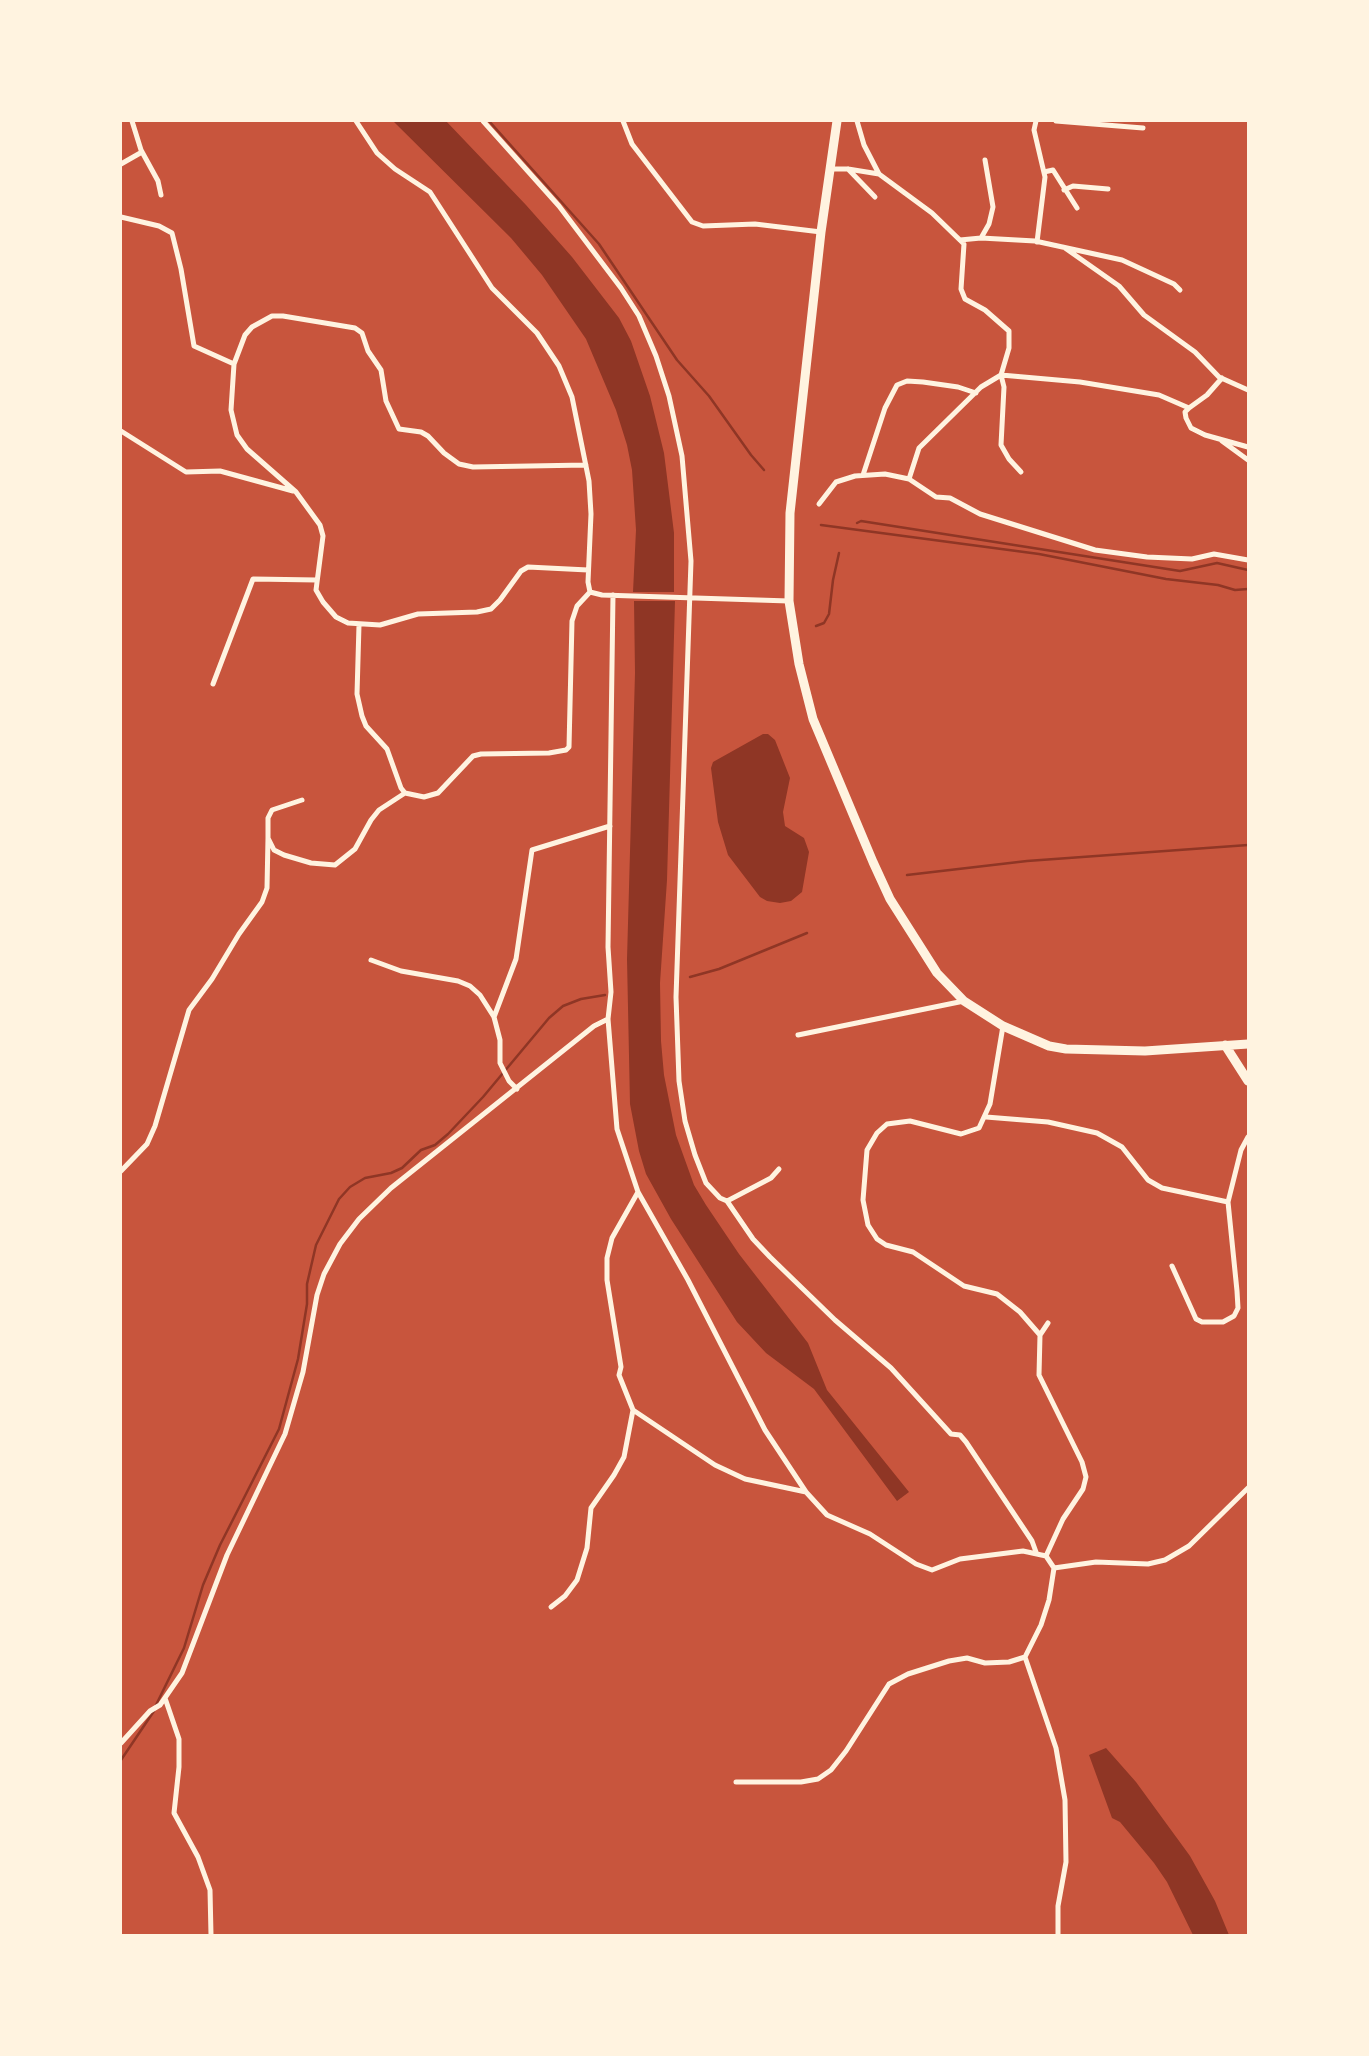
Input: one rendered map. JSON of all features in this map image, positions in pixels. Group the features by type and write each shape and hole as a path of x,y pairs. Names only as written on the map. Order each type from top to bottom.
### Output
{"main road":[{"path":"837,121 821,232 790,513 789,601 799,664 813,719 873,862 914,939 951,990 1003,1026 1049,1046 1066,1049 1145,1051 1248,1044"},
{"path":"1225,1045 1248,1081"}],"street":[{"path":"132,121 142,152 162,194"},
{"path":"356,121 377,153 395,169 430,192 492,288 545,342 566,381 586,465 591,514 588,590 592,594 789,601"},
{"path":"483,121 559,206 639,316 663,376 682,456 691,561 687,598 676,983 679,1081 685,1121 695,1155 706,1183 720,1198 727,1201 753,1239 770,1257 835,1320 891,1368 951,1434 960,1435 1032,1541 1036,1552"},
{"path":"623,121 632,144 692,222 703,226 755,224 821,232"},
{"path":"857,121 864,145 879,174 932,213 964,244 961,289 965,299 985,310 1009,331 1009,348 1001,375 1004,387 1000,444 1021,472"},
{"path":"1036,121 1034,130 1045,177 1037,242"},
{"path":"1056,121 1143,128"},
{"path":"121,163 142,152"},
{"path":"981,238 989,224 993,208 985,160"},
{"path":"830,169 879,174"},
{"path":"848,169 875,197"},
{"path":"1044,172 1053,170 1063,190 1077,208"},
{"path":"1063,190 1073,186 1108,189"},
{"path":"121,216 159,226 172,233 194,346 234,364"},
{"path":"960,240 981,238 1037,242 1122,260 1174,284 1180,290"},
{"path":"1065,248 1119,286 1144,315 1195,352 1222,378 1248,390"},
{"path":"586,465 473,467 459,464 421,432 399,429 386,401 381,370 368,352 362,333 355,328 272,316 252,327 245,335 234,364 231,410 237,435 247,449 296,492 314,514 323,536 316,590 336,617 348,623 380,625 418,614 491,609 521,571 528,567 588,570"},
{"path":"909,479 919,448 976,393 1001,375 1080,382 1159,395 1189,408"},
{"path":"1222,378 1207,395 1185,412 1186,418 1191,428 1205,435 1248,447"},
{"path":"863,475 885,408 897,385 907,381 923,382 976,393"},
{"path":"121,431 186,472 220,471 296,492"},
{"path":"1220,439 1248,460"},
{"path":"819,504 836,482 863,475 884,474 909,479 936,497 950,498 980,514 1095,550 1147,558 1192,559 1214,554 1248,560"},
{"path":"213,684 253,579 317,580"},
{"path":"359,625 359,706 366,726 387,749 405,793 424,797 438,793 469,758 481,754 549,753 569,747 572,621 577,606 590,592"},
{"path":"613,595 608,947 611,992 608,1019 618,1129 638,1192 688,1280 765,1430 806,1492 827,1515 870,1534 916,1564 932,1570 970,1557 1023,1551 1046,1556 1054,1568 1049,1600 1041,1625 1025,1657 1056,1748 1065,1800 1066,1862 1058,1906 1058,1935"},
{"path":"268,838 275,850 284,855 311,863 335,865 355,849 379,810 405,793"},
{"path":"121,1171 146,1144 155,1126 189,1010 262,902 267,888 268,818 272,810 302,800"},
{"path":"495,1017 516,958 532,850 610,826"},
{"path":"371,960 401,971 458,981 470,986 480,995 495,1017 500,1040 500,1063 509,1081 517,1089"},
{"path":"798,1035 964,1001"},
{"path":"121,1743 150,1711 160,1705 182,1673 227,1555 285,1434 303,1372 317,1296 324,1273 340,1244 373,1204 594,1026 608,1019"},
{"path":"1003,1026 986,1117 979,1128 961,1134 910,1121 887,1124 877,1133 867,1150 863,1200 868,1225 877,1239 886,1245 913,1252 964,1286 997,1294 1008,1300 1040,1335"},
{"path":"986,1117 1048,1122 1097,1133 1122,1147 1148,1180 1162,1188 1228,1202"},
{"path":"1172,1266 1196,1319 1202,1322 1223,1322 1234,1316 1238,1308 1228,1202 1241,1150 1248,1137"},
{"path":"727,1201 771,1178 779,1169"},
{"path":"551,1607 565,1596 577,1580 587,1548 591,1508 624,1457 633,1410 619,1375 621,1367 607,1280 607,1258 612,1238 638,1192"},
{"path":"1046,1556 1063,1519 1083,1489 1086,1477 1082,1462 1039,1375 1040,1335 1048,1323"},
{"path":"633,1410 715,1465 745,1479 806,1492"},
{"path":"1054,1568 1096,1562 1148,1564 1165,1560 1189,1546 1248,1488"},
{"path":"736,1782 801,1782 818,1779 831,1770 846,1751 889,1684 908,1674 967,1658 985,1663 1009,1662 1025,1657"},
{"path":"165,1698 179,1739 174,1812 198,1857 211,1891 211,1935"}],"shaded area":[{"path":"393,121 446,121 572,257 619,318 631,341 650,396 664,453 674,533 674,592 633,592 636,530 632,470 616,410 586,339 542,275 511,238"},
{"path":"634,601 675,601 667,880 660,983 664,1075 676,1135 694,1185 706,1205 739,1254 808,1343 827,1390 909,1492 897,1501 814,1389 766,1353 737,1322 671,1219 646,1174 639,1151 630,1104 627,959 635,673"},
{"path":"763,734 768,734 775,740 790,778 783,812 785,826 804,838 809,852 802,892 791,901 780,903 760,897 728,855 718,822 711,768 713,762"},
{"path":"1106,1748 1136,1782 1190,1856 1215,1901 1229,1935 1193,1935 1167,1882 1154,1863 1120,1822 1112,1818 1089,1755"}],"waterway":[{"path":"489,121 599,244 677,360 709,396 764,470"},
{"path":"857,523 861,521 1180,571 1217,563 1248,570"},
{"path":"821,525 1039,554 1166,579 1218,585 1235,590 1248,589"},
{"path":"816,626 824,623 829,614 839,553"},
{"path":"907,875 1027,861 1248,845"},
{"path":"690,977 719,969 807,933"},
{"path":"156,1705 184,1648 203,1585 220,1545 279,1429 298,1359 307,1304 307,1284 316,1245 339,1199 350,1187 365,1178 402,1168 421,1150 435,1145 448,1134 483,1097 549,1018 563,1006 581,999 605,995"},
{"path":"121,1760 154,1711"}]}
